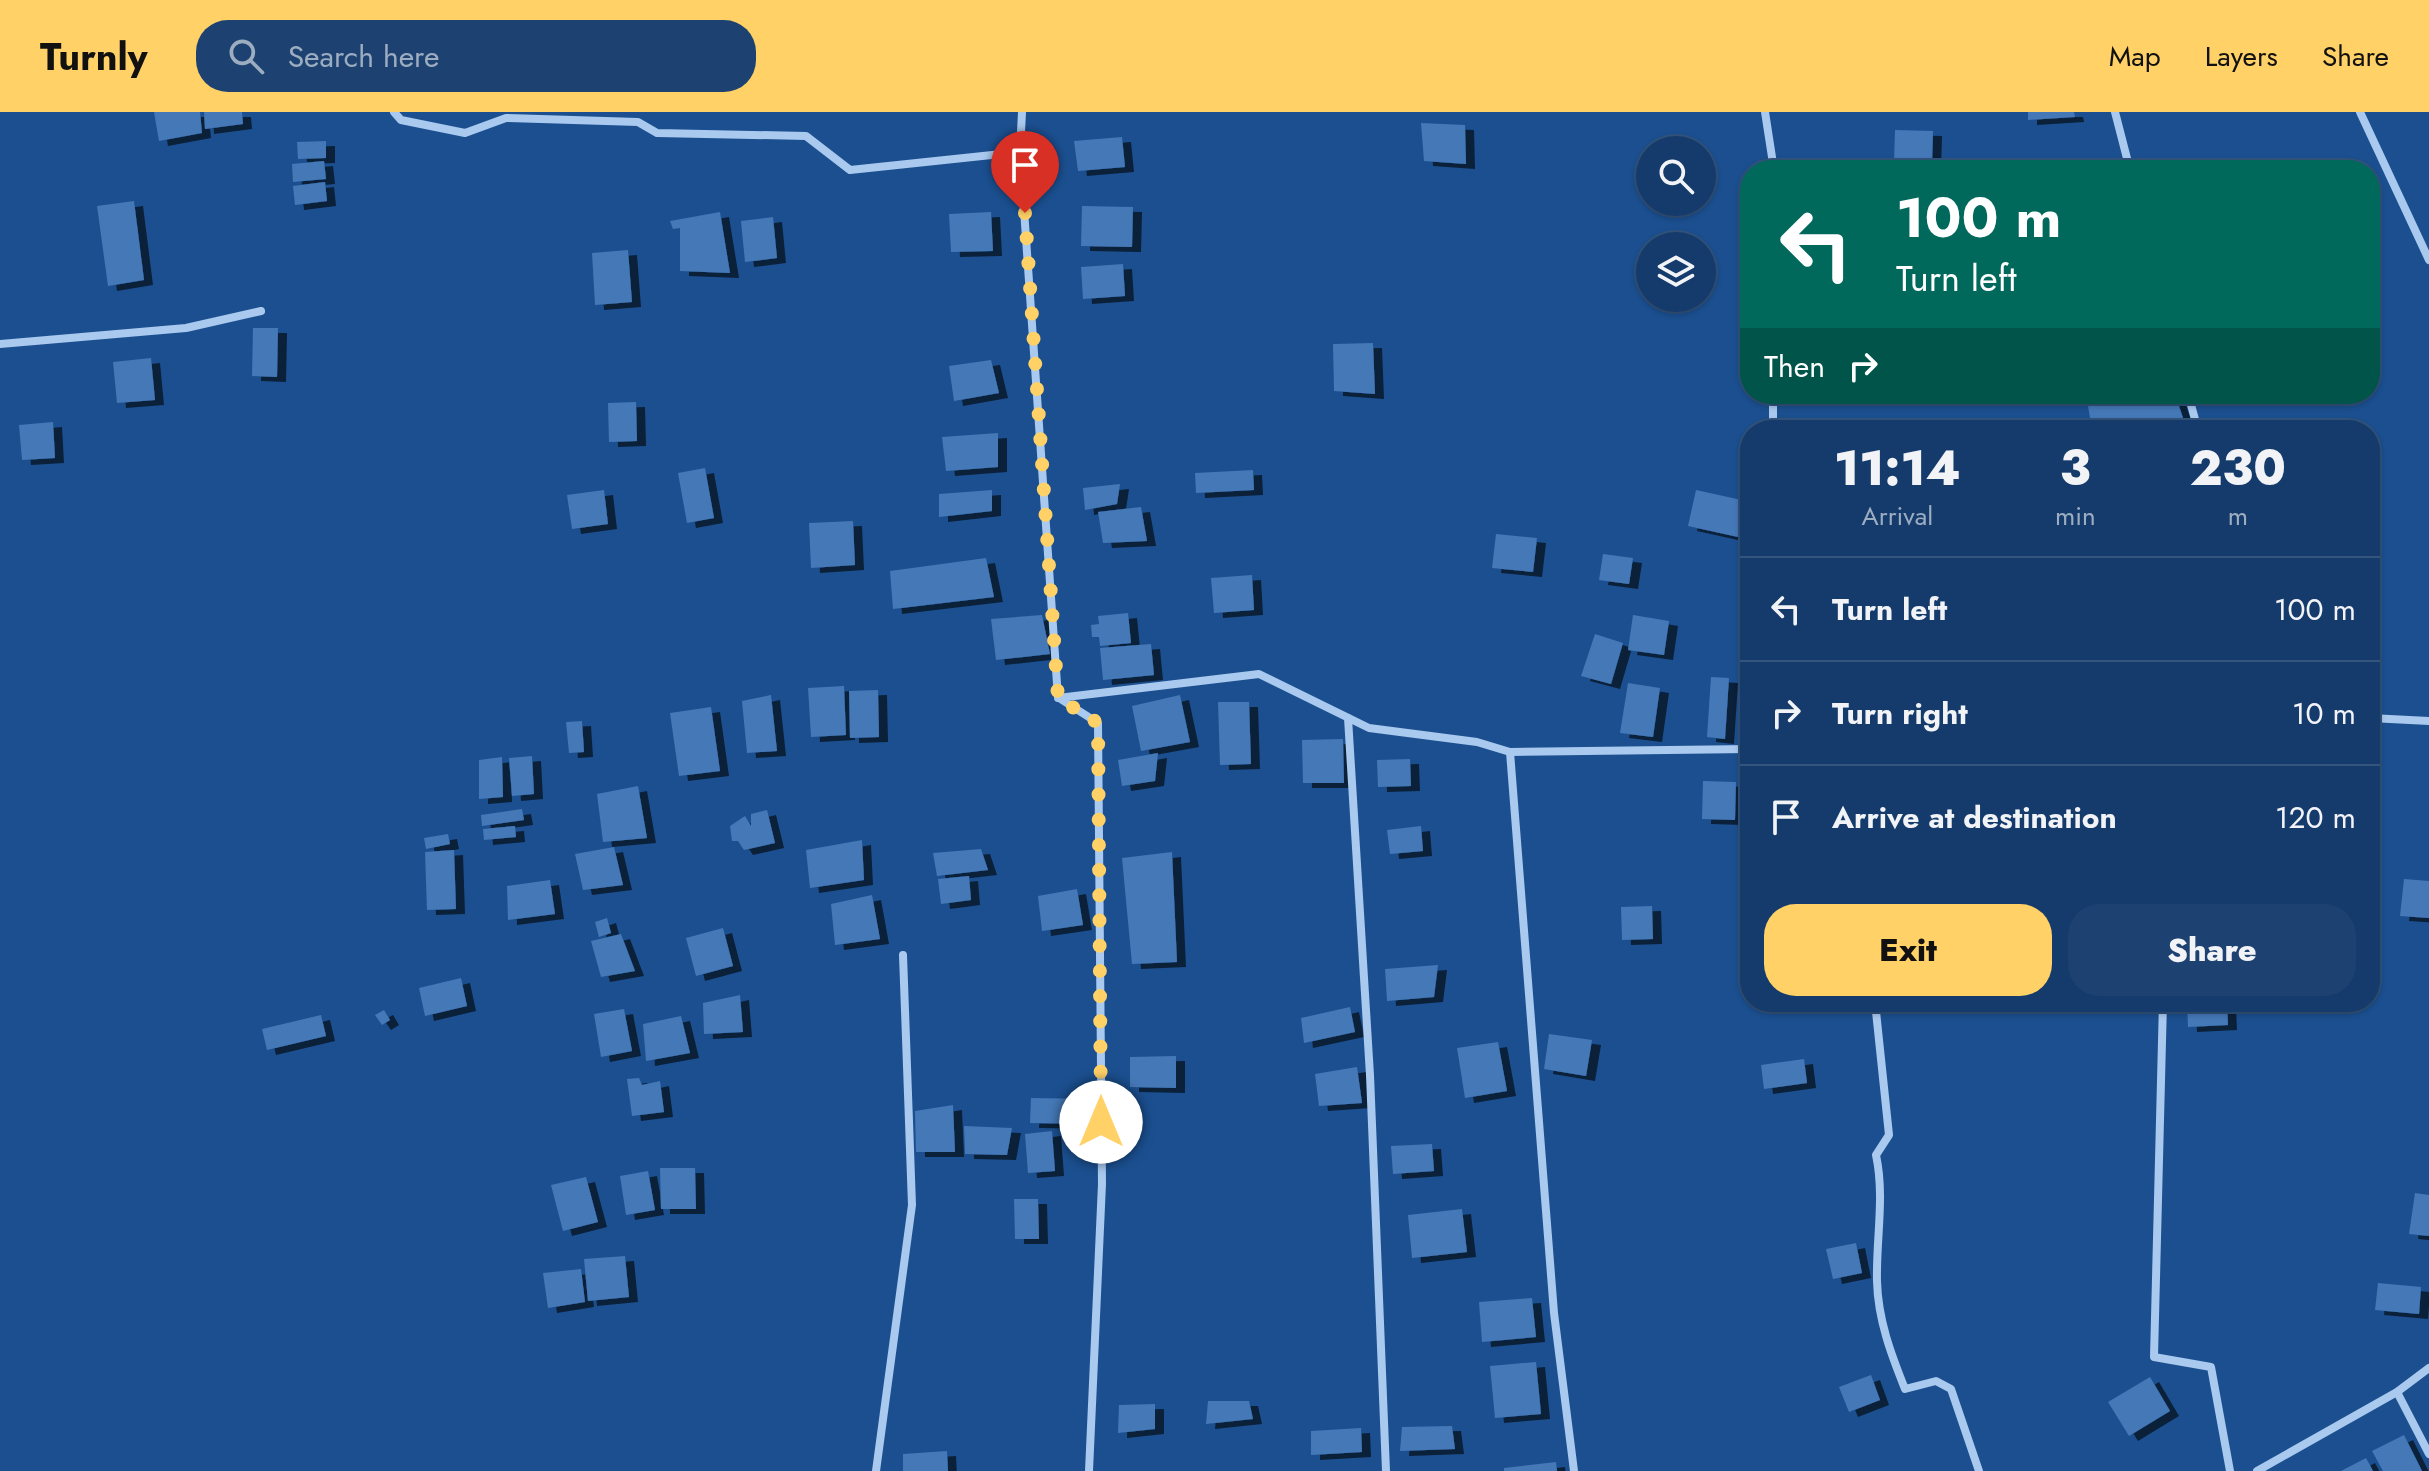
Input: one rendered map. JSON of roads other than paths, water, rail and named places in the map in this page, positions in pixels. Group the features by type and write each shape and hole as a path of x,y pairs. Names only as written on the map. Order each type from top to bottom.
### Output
{"street":[{"path":"394,112 401,120 465,133 506,118 638,122 657,133 806,136 850,170 1020,152"},
{"path":"1022,112 1020,152 1058,698"},
{"path":"1765,112 1772,160"},
{"path":"2115,112 2127,160"},
{"path":"2360,112 2429,260"},
{"path":"0,344 186,328 261,311"},
{"path":"1058,698 1259,674 1369,728 1477,742 1510,752 1740,749"},
{"path":"1058,698 1098,723 1102,1184 1089,1471"},
{"path":"1348,718 1371,1090 1386,1471"},
{"path":"2380,719 2429,721"},
{"path":"1510,752 1554,1313 1574,1471"},
{"path":"876,1471 912,1205 903,955"},
{"path":"1876,1012 1889,1135 1876,1155 1881,1178 1877,1282 1884,1338 1905,1389 1936,1381 1951,1389 1979,1471"},
{"path":"2163,1012 2154,1357 2211,1367 2230,1471"},
{"path":"2257,1471 2397,1392 2429,1368"},
{"path":"2397,1392 2429,1454"}]}
